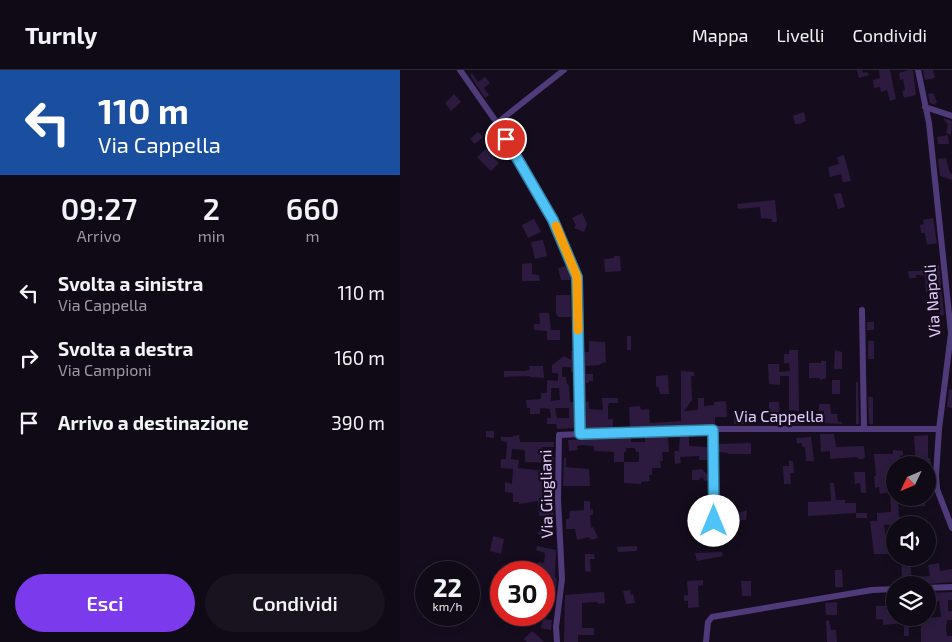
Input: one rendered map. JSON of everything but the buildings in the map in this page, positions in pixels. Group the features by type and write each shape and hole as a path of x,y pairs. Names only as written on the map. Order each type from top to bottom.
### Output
{"street":[{"path":"460,70 497,123 553,220 577,277 580,434"},
{"path":"497,123 564,70"},
{"name":"Via Napoli","path":"918,70 928,123 951,333 950,365 939,429 936,475 937,489 952,528"},
{"path":"925,107 952,116"},
{"path":"862,310 864,429"},
{"name":"Via Cappella","path":"559,435 713,430 939,429"},
{"path":"713,430 714,539"},
{"name":"Via Giugliani","path":"557,642 556,627 562,579 558,499 559,435"},
{"path":"936,588 952,587"},
{"path":"706,642 708,622 712,617 872,590 886,589"}],"slow traffic":[{"path":"556,226 577,277 578,330"}],"route":[{"path":"506,139 553,220 577,277 580,434 713,430 714,521"}]}
